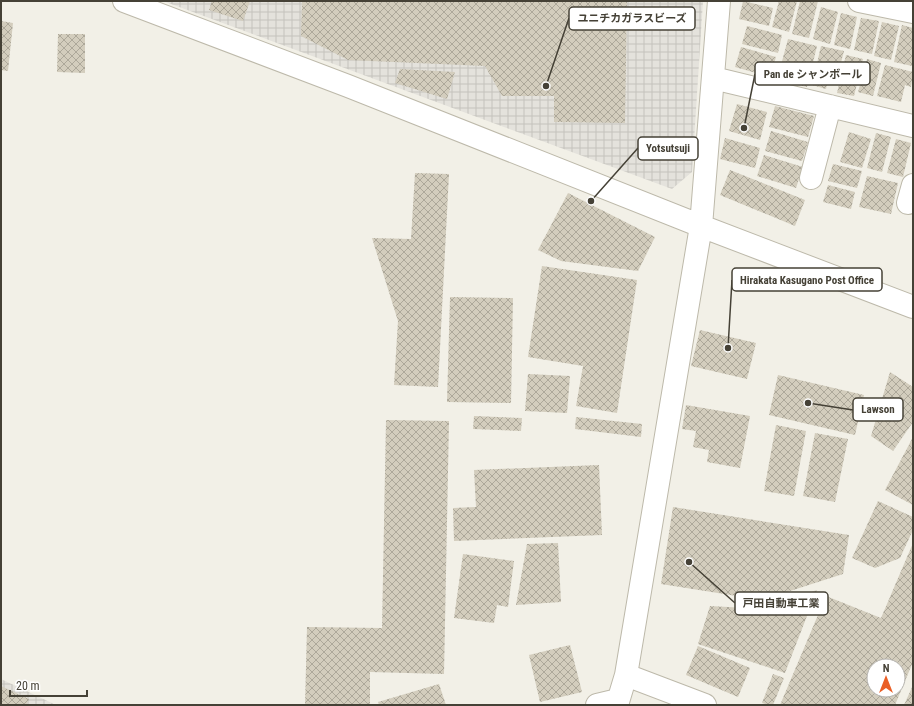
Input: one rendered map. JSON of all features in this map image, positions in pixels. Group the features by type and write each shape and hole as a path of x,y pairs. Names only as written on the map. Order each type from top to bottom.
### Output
{"street":[{"path":"124,1 348,86 701,226 913,307"},
{"path":"597,705 618,703 626,675 701,226 719,1"},
{"path":"858,1 913,12"},
{"path":"713,78 913,126"},
{"path":"812,178 830,106"},
{"path":"626,675 705,705"}],"shaded area":[{"path":"163,1 703,1 692,172 672,189"},
{"path":"1,679 56,705 1,705"}],"building":[{"path":"212,1 250,1 243,21 209,10"},
{"path":"302,1 627,1 625,123 554,122 554,96 502,96 485,66 348,60 301,36"},
{"path":"743,1 773,8 769,26 739,19"},
{"path":"779,1 797,1 789,32 772,27"},
{"path":"800,1 818,1 809,38 792,34"},
{"path":"821,7 838,12 830,44 813,39"},
{"path":"841,13 857,17 850,49 834,45"},
{"path":"861,18 879,21 872,54 854,50"},
{"path":"1,21 13,23 8,71 1,70"},
{"path":"882,22 899,26 891,60 874,56"},
{"path":"902,25 913,28 912,66 894,62"},
{"path":"747,26 782,35 778,53 742,44"},
{"path":"58,34 85,34 85,73 57,72"},
{"path":"788,39 817,46 807,87 790,83 793,68 781,65"},
{"path":"821,46 844,51 837,78 829,76 826,89 812,85"},
{"path":"741,47 776,57 770,77 735,67"},
{"path":"846,55 863,59 854,96 837,93"},
{"path":"867,59 881,63 873,96 858,92"},
{"path":"885,65 913,72 911,87 905,85 901,102 877,96"},
{"path":"400,69 455,72 447,99 395,83"},
{"path":"737,104 767,112 760,140 729,131"},
{"path":"775,106 814,116 808,137 769,127"},
{"path":"771,131 808,142 802,161 765,151"},
{"path":"849,132 871,139 862,168 840,162"},
{"path":"876,133 891,137 882,172 867,168"},
{"path":"725,138 760,148 755,168 720,159"},
{"path":"896,139 911,143 903,177 887,173"},
{"path":"764,155 803,167 796,188 757,176"},
{"path":"833,164 862,171 857,188 828,181"},
{"path":"730,170 805,200 795,226 720,195"},
{"path":"415,173 449,174 438,387 394,385 398,321 372,238 411,239"},
{"path":"867,176 898,183 891,214 859,207"},
{"path":"828,185 855,192 851,209 823,202"},
{"path":"568,193 655,237 638,271 561,261 538,250"},
{"path":"542,266 637,280 617,413 576,406 583,366 528,357"},
{"path":"450,297 513,298 511,403 447,402"},
{"path":"700,330 756,343 747,379 691,366"},
{"path":"890,372 913,387 913,422 893,451 871,436"},
{"path":"528,374 570,376 567,413 525,411"},
{"path":"778,375 864,395 855,435 769,415"},
{"path":"686,405 750,416 740,468 707,462 709,450 693,447 696,431 682,429"},
{"path":"474,416 522,418 521,431 473,429"},
{"path":"576,417 642,424 641,437 575,429"},
{"path":"386,420 449,421 444,674 370,672 370,705 305,705 307,627 382,628"},
{"path":"776,425 806,431 794,496 764,491"},
{"path":"815,433 848,439 835,502 803,496"},
{"path":"913,437 913,505 885,490"},
{"path":"599,465 602,535 454,541 453,508 476,507 474,470"},
{"path":"878,501 913,517 913,530 900,558 875,568 852,558"},
{"path":"673,507 849,535 843,574 762,600 661,584"},
{"path":"558,543 561,602 516,605 527,544"},
{"path":"913,543 913,662 906,679 906,658 866,658 866,698 898,698 895,705 780,705 826,596 881,618"},
{"path":"463,554 514,561 508,607 497,605 494,623 454,618"},
{"path":"817,590 785,673 698,644 710,606 765,609"},
{"path":"570,645 582,692 540,702 529,655"},
{"path":"698,646 750,668 738,697 686,675"},
{"path":"773,674 784,678 773,705 769,705 762,703"},
{"path":"439,684 446,705 379,705 378,702"},
{"path":"913,685 913,705 904,705"},
{"path":"1,686 29,699 26,705 1,705"}],"place":[{"name":"ユニチカガラスビーズ","path":"546,86"},
{"name":"Pan de シャンボール","path":"744,128"},
{"name":"Yotsutsuji","path":"591,201"},
{"name":"Hirakata Kasugano Post Office","path":"728,348"},
{"name":"Lawson","path":"808,403"},
{"name":"戸田自動車工業","path":"689,562"}]}
